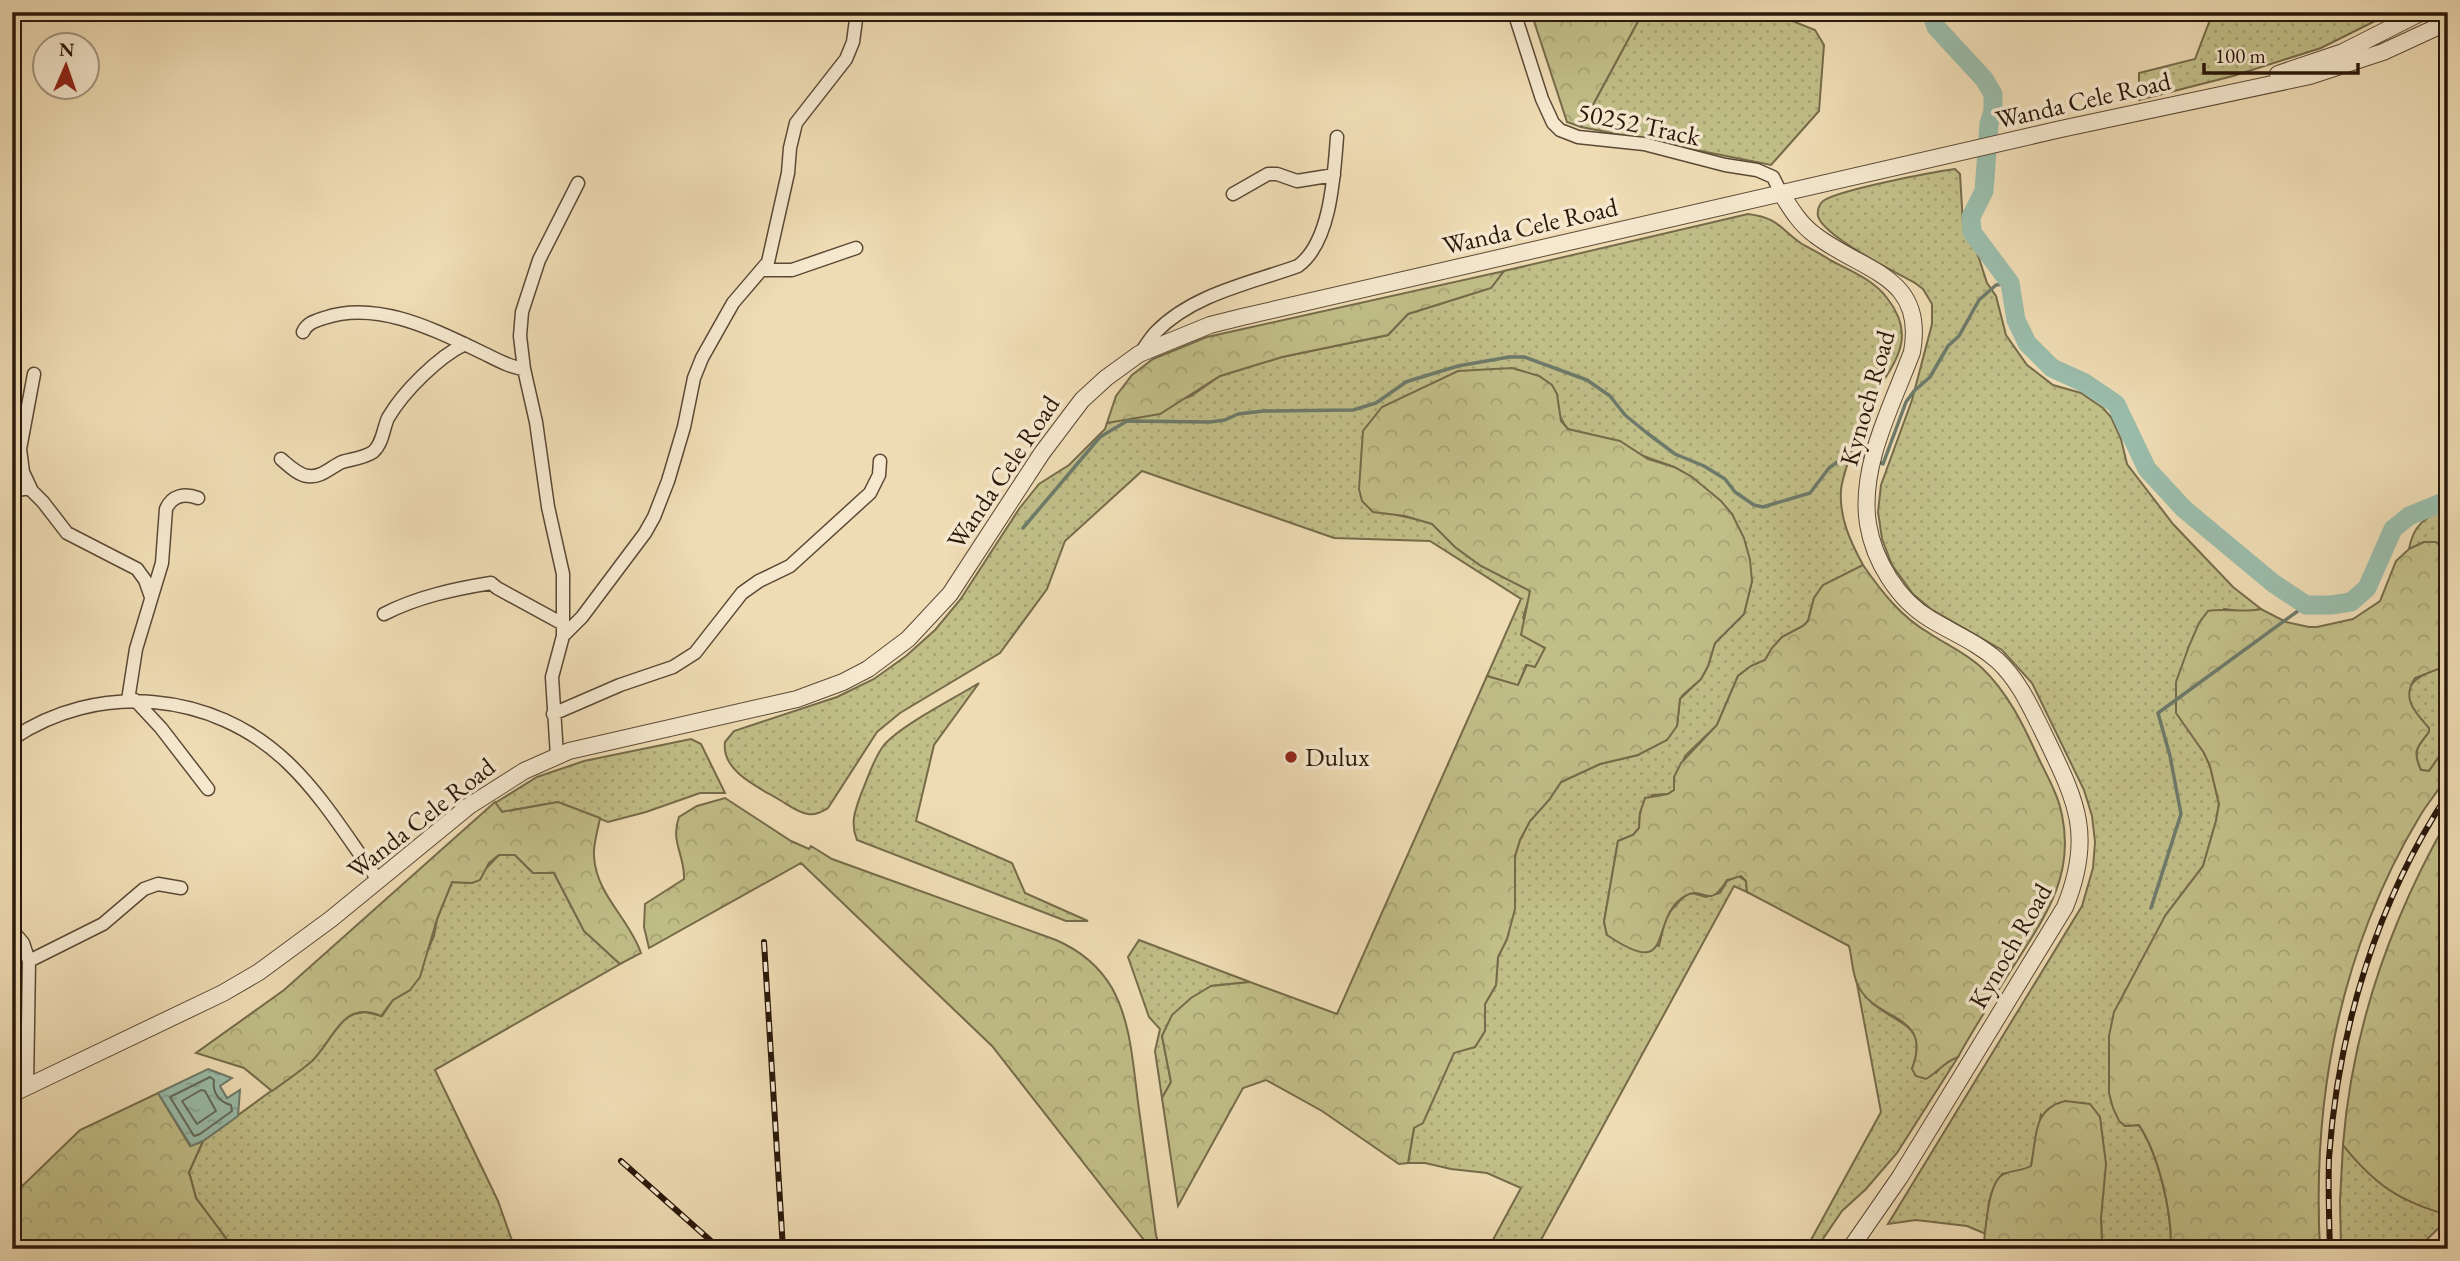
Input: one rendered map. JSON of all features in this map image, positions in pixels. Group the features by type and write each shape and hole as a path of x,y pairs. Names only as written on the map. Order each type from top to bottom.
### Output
{"street":[{"path":"12,16 34,12"},
{"path":"563,630 582,617 654,517 668,481 684,427 694,378 702,358 733,303 762,270 774,244 796,123 846,59 853,42 857,12"},
{"name":"50252 Track","path":"1514,12 1542,99 1553,123 1560,130 1578,137 1644,144 1725,165 1757,170 1773,177 1781,193"},
{"name":"Wanda Cele Road","path":"2226,93 2343,52 2422,12"},
{"name":"Wanda Cele Road","path":"12,1094 223,993 259,972 292,950 469,806 524,771 557,756 595,744 797,699 843,682 889,655 926,621 950,594 1023,480 1073,410 1106,378 1139,354 1210,325 1242,317 2061,129 2310,76 2383,52 2448,22"},
{"path":"1139,354 1156,332 1194,305 1298,265 1308,258 1322,227 1334,174 1337,137"},
{"path":"1233,194 1268,174 1277,174 1297,181 1334,174"},
{"path":"557,756 552,677 563,630 564,574 548,507 520,336 525,304 539,260 578,183"},
{"name":"Kynoch Road","path":"1781,193 1800,223 1832,247 1898,286 1910,307 1915,339 1869,468 1866,495 1868,526 1883,569 1913,606 1927,618 1987,653 2016,681 2075,801 2080,832 2078,873 2065,907 1900,1177 1850,1249"},
{"path":"762,270 792,270 856,248"},
{"path":"303,332 310,323 329,316 368,312 420,326 515,368 524,369"},
{"path":"281,459 307,476 323,473 343,462 372,452 379,444 386,423 397,404 442,357 465,344"},
{"path":"34,374 20,449 23,472 32,491 68,533 137,569 145,580 151,597"},
{"path":"554,714 636,679 673,667 695,653 743,593 759,581 790,566 870,493 879,475 880,461"},
{"path":"12,491 24,488 32,491"},
{"path":"132,700 136,649 162,563 168,505 184,495 198,498"},
{"path":"384,614 455,589 491,583 563,630"},
{"path":"132,700 161,728 208,789"},
{"path":"12,739 48,719 74,710 132,700 165,702 219,717 247,732 286,761 304,780 379,881"},
{"path":"29,961 103,924 144,889 158,884 181,888"},
{"path":"12,930 23,943 29,961 27,1087"}],"green space":[{"path":"1531,12 1643,12 1581,127 1567,122"},
{"path":"1643,12 1770,12 1815,30 1824,45 1819,111 1771,165 1581,127"},
{"path":"2213,12 2393,12 2321,48 2233,76 2139,100 2139,73 2195,59"},
{"path":"1955,169 1960,174 1963,224 1977,252 1987,283 1996,296 2006,335 2027,365 2053,385 2081,393 2103,408 2111,417 2121,439 2127,464 2173,524 2233,587 2261,609 2246,612 2224,609 2204,753 2219,804 2216,821 2203,866 2165,916 2125,1126 2139,1125 2153,1152 2167,1202 2171,1249 2108,1249 2102,1244 2101,1218 2041,1115 2031,1166 2002,1174 1989,1201 1986,1234 1967,1226 1916,1220 1888,1224 2082,906 2093,868 2095,842 2092,816 2084,790 2032,683 2002,650 1931,609 1913,594 1892,565 1882,539 1878,512 1881,485 1912,400 1932,324 1932,304 1923,289 1915,283 1861,253 1832,233 1818,216 1818,210 1823,201 1847,192"},
{"path":"1748,214 1773,221 1802,244 1868,281 1882,292 1897,313 1902,341 1893,366 1867,411 1841,490 1846,529 1863,565 1823,586 1814,598 1808,621 1782,637 1765,660 1738,676 1717,725 1685,756 1674,790 1668,794 1652,795 1640,813 1639,828 1633,835 1618,841 1604,922 1607,935 1659,946 1666,916 1685,895 1692,893 1706,897 1720,893 1727,881 1738,876 1746,881 1747,892 1734,886 1536,1249 1488,1249 1521,1188 1487,1173 1425,1163 1408,1163 1414,1128 1454,1052 1475,1047 1485,1031 1485,1004 1496,985 1498,957 1507,939 1515,856 1530,821 1561,782 1600,764 1638,755 1677,726 1680,699 1701,679 1715,643 1744,614 1752,581 1732,514 1692,477 1674,467 1568,429 1560,415 1553,390 1539,376 1397,515 1432,523 1455,547 1481,566 1531,591 1523,618 1546,648 1535,668 1526,665 1518,686 1487,676 1521,599 1430,541 1334,538 1142,471 1065,541 1047,589 1000,653 900,713 877,732 828,808 814,814 796,810 742,777 729,761 725,742 734,731 837,697 874,679 906,656 935,630 960,600 1019,509 1039,484 1069,465 1105,429 1107,423 1191,396 1220,376 1282,357 1388,335 1408,314 1491,288 1504,271"},
{"path":"1504,271 1491,288 1408,314 1388,335 1282,357 1220,376 1160,414 1107,423 1116,396 1132,375 1153,359 1207,337"},
{"path":"1512,368 1539,376 1552,385 1557,394 1561,421 1568,429 1620,441 1648,459 1674,467 1692,477 1721,501 1732,514 1744,538 1750,560 1752,581 1744,614 1715,643 1701,679 1680,699 1677,726 1667,740 1638,755 1600,764 1561,782 1530,821 1515,856 1515,909 1507,939 1498,957 1496,985 1485,1004 1485,1031 1475,1047 1454,1053 1423,1123 1414,1128 1408,1163 1399,1164 1322,1111 1266,1080 1243,1088 1178,1206 1162,1098 1171,1082 1162,1036 1172,1015 1191,998 1211,986 1250,982 1337,1014 1487,676 1518,685 1527,665 1535,667 1545,648 1521,635 1530,591 1481,566 1455,547 1432,524 1405,516 1373,512 1362,501 1359,489 1363,431 1382,407 1458,371"},
{"path":"2448,508 2448,575 2439,545 2424,542 2409,549 2421,523"},
{"path":"2424,542 2436,542 2439,545 2448,575 2448,663 2415,678 2409,692 2415,711 2429,728 2416,754 2421,770 2429,771 2448,744 2448,769 2386,880 2369,920 2343,1000 2322,1123 2319,1165 2320,1249 2171,1249 2167,1201 2153,1152 2139,1125 2125,1126 2119,1121 2113,1108 2109,1093 2109,1036 2114,1012 2165,916 2203,866 2216,821 2219,804 2210,766 2176,713 2176,682 2199,623 2208,611 2261,609 2286,622 2309,627 2353,619 2380,601 2396,561 2409,549"},
{"path":"1863,565 1884,594 1909,619 1963,653 2000,688 2021,721 2055,792 2065,837 2060,877 2046,914 1958,1057 1926,1079 1916,1076 1912,1069 1917,1050 1915,1037 1908,1027 1875,1005 1857,983 1849,946 1747,892 1746,881 1741,876 1727,880 1721,889 1711,896 1697,893 1687,895 1675,905 1667,917 1659,941 1653,949 1644,952 1629,948 1607,935 1604,922 1618,841 1633,835 1639,828 1645,798 1668,794 1674,790 1674,777 1681,763 1717,725 1738,676 1765,660 1782,637 1808,621 1814,598 1823,585"},
{"path":"2448,663 2448,744 2429,771 2421,770 2416,754 2429,728 2410,707 2409,690 2417,679"},
{"path":"979,683 934,745 916,821 1012,863 1025,893 1088,921 1066,921 857,840 854,828 855,812 871,769 884,745 915,721"},
{"path":"691,739 701,744 725,793 700,793 608,822 558,802 501,812 495,803 537,777 584,761"},
{"path":"725,798 791,841 809,849 811,846 832,859 1056,940 1095,966 1112,988 1127,1029 1160,1249 1151,1249 992,1046 801,863 649,948 644,927 645,904 684,879 676,834 679,817 697,806"},
{"path":"495,802 502,812 558,802 600,818 594,847 596,870 600,883 636,940 641,953 620,964 584,931 554,873 533,873 515,855 499,855 489,863 480,880 472,883 452,882 437,919 420,977 410,990 393,1000 381,1016 367,1012 356,1013 347,1018 311,1062 272,1091 244,1068 196,1053 284,990"},
{"path":"2448,819 2448,1215 2415,1204 2389,1190 2366,1171 2343,1145 2355,1060 2378,976 2409,896"},
{"path":"499,855 515,855 533,873 554,873 584,931 620,964 435,1070 498,1201 515,1249 234,1249 196,1198 189,1172 203,1141 313,1060 344,1019 365,1012 382,1016 393,1000 410,990 434,936 437,919 452,882 472,883"},
{"path":"1139,940 1250,982 1211,986 1162,1036 1171,1082 1162,1098 1155,1051 1160,1029 1149,1017 1128,957"},
{"path":"1857,984 1873,1004 1910,1029 1915,1036 1916,1055 1912,1069 1936,1073 1945,1062 1958,1057 1897,1153 1866,1189 1842,1211 1816,1249 1806,1249 1881,1112"},
{"path":"158,1093 190,1146 203,1141 189,1172 196,1198 234,1249 12,1249 12,1196 80,1130"},
{"path":"2065,1101 2090,1104 2100,1117 2106,1164 2101,1218 2102,1244 2108,1249 1983,1249 1988,1208 1994,1186 2004,1174 2031,1166 2041,1117 2054,1105"},
{"path":"2343,1145 2366,1171 2389,1190 2415,1204 2448,1215 2448,1219 2417,1249 2341,1249"}],"water":[{"path":"208,1069 232,1078 220,1086 227,1098 240,1090 238,1116 203,1141 191,1146 158,1093"}],"waterway":[{"path":"1931,12 1936,27 1984,79 1993,94 1984,191 1971,217 1972,232 2010,283 2016,320 2027,343 2052,368 2085,383 2116,404 2147,469 2184,509 2273,583 2306,605 2331,605 2351,602 2367,588 2393,529 2409,516 2448,500"},
{"path":"1881,463 1883,464 1906,402 1930,377 1948,346 1959,336 1979,300 1996,285 2010,283"},
{"path":"1023,528 1100,437 1127,421 1210,422 1225,420 1238,414 1264,411 1353,410 1376,403 1406,382 1458,366 1509,357 1524,357 1587,380 1610,396 1625,415 1675,454 1704,466 1725,479 1735,492 1754,505 1763,507 1810,493 1829,468 1847,455 1863,457"},
{"path":"2151,908 2181,814 2170,756 2158,713 2306,605"}],"railway":[{"path":"2330,1249 2329,1158 2341,1062 2352,1015 2365,968 2401,878 2448,794"},
{"path":"764,942 783,1249"},
{"path":"621,1161 720,1249"}],"place":[{"name":"Dulux","path":"1291,757"}]}
